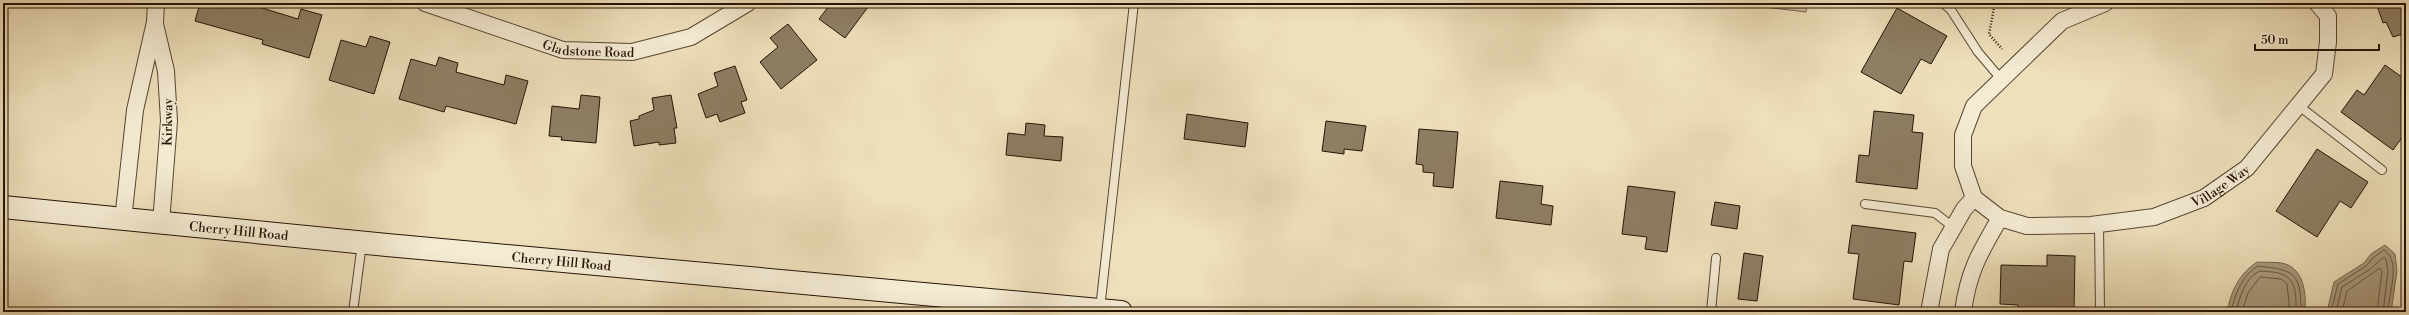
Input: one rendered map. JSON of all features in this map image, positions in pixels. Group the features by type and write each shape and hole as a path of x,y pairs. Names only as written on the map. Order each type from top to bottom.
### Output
{"main road":[{"name":"Cherry Hill Road","path":"3,207 1021,308 1121,312"}],"street":[{"name":"Kirkway","path":"123,220 135,110 155,22 156,3"},
{"name":"Gladstone Road","path":"425,3 563,50 632,52 691,36 748,3"},
{"path":"1929,312 1940,249 1964,209 1974,198 1963,166 1963,135 1974,106 2062,21 2105,3"},
{"name":"Village Way","path":"1974,198 2000,218 2027,226 2099,224 2154,217 2204,198 2247,168 2324,74 2328,42 2328,16 2317,3"},
{"name":"Kirkway","path":"155,22 166,71 169,121 160,223"},
{"path":"1963,312 1966,291 1976,259 2000,218"}],"lane":[{"path":"1100,310 1134,3"},
{"path":"1943,3 1950,10 1978,52 2002,79"},
{"path":"2298,106 2382,170"},
{"path":"1865,204 1935,214 1953,227"},
{"path":"2099,224 2100,312"},
{"path":"353,312 362,242"},
{"path":"1711,312 1716,258"}],"path":[{"path":"1995,3 1990,34 2002,48"}],"shaded area":[{"path":"1730,3 1807,3 1806,12"}],"water":[{"path":"2385,245 2395,254 2397,271 2391,312 2327,312 2334,282 2364,263 2371,254"},
{"path":"2257,262 2281,263 2288,265 2298,273 2305,292 2305,312 2227,312 2231,297 2237,284 2245,272"}],"building":[{"path":"200,3 246,3 298,19 301,9 322,15 309,58 262,44 263,40 195,21"},
{"path":"831,3 871,3 845,38 819,19"},
{"path":"2376,3 2406,3 2406,33 2393,37 2386,22 2383,23"},
{"path":"1897,8 1947,36 1931,64 1921,59 1901,94 1861,72"},
{"path":"788,24 817,60 781,89 760,62 778,47 770,38"},
{"path":"370,36 390,42 374,94 329,80 341,40 366,47"},
{"path":"439,57 458,63 456,72 504,85 506,75 528,81 516,124 446,106 444,112 399,99 411,59 436,66"},
{"path":"2385,65 2406,80 2406,114 2401,121 2406,125 2406,132 2393,150 2341,112 2357,90 2364,95"},
{"path":"735,66 747,100 741,102 745,113 720,122 717,114 706,118 698,94 718,86 714,73"},
{"path":"581,95 600,97 596,143 561,140 562,137 549,136 552,106 579,109"},
{"path":"671,95 677,128 674,128 676,143 659,145 659,142 634,146 630,121 639,119 639,116 654,110 652,98"},
{"path":"1874,111 1914,115 1912,132 1923,133 1917,189 1856,182 1859,155 1869,156"},
{"path":"1187,114 1248,123 1245,147 1184,139"},
{"path":"1326,121 1366,126 1362,151 1344,149 1344,154 1322,151"},
{"path":"1026,123 1045,125 1044,136 1063,137 1061,161 1006,155 1008,133 1025,135"},
{"path":"1419,129 1458,132 1453,188 1433,186 1434,173 1423,172 1423,165 1416,164"},
{"path":"2317,149 2368,182 2351,208 2340,201 2317,237 2276,211"},
{"path":"1500,181 1543,186 1541,204 1553,206 1551,225 1496,218"},
{"path":"1628,186 1675,192 1667,252 1645,249 1647,237 1622,234"},
{"path":"1715,202 1740,206 1737,229 1711,225"},
{"path":"1852,225 1916,233 1912,262 1904,261 1899,305 1853,299 1859,254 1848,253"},
{"path":"1744,253 1763,256 1757,301 1738,299"},
{"path":"2047,255 2075,256 2074,312 2018,311 2018,305 2000,304 2001,265 2047,266"}]}
